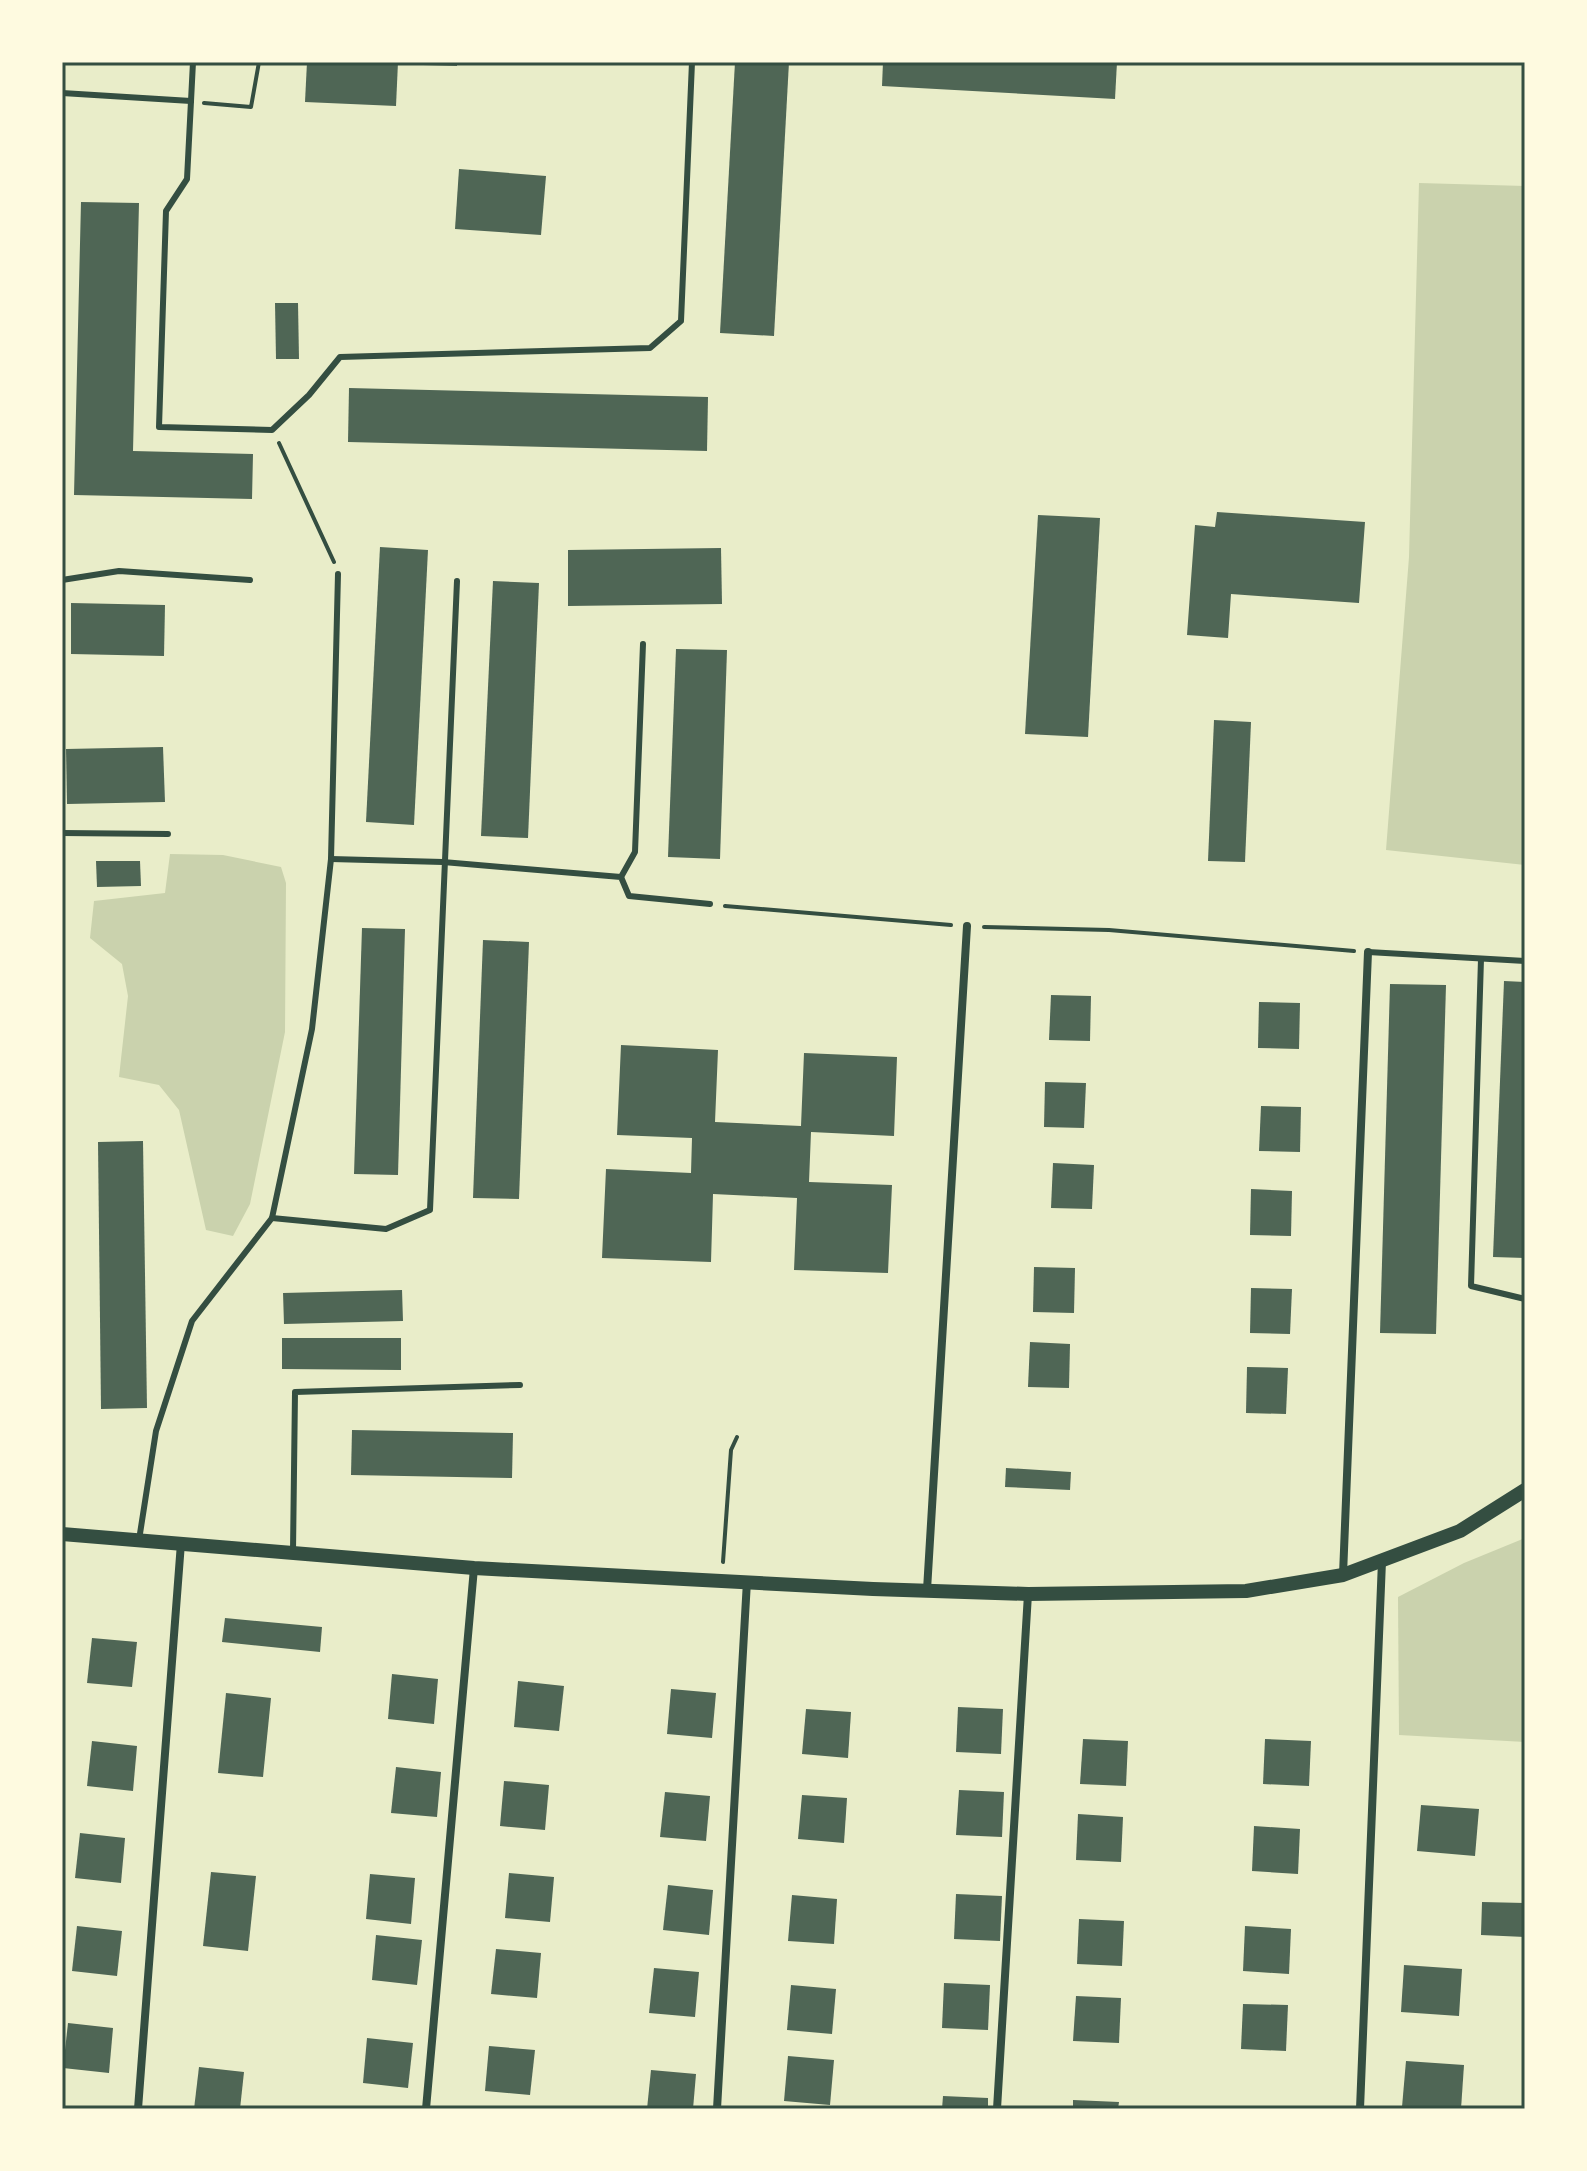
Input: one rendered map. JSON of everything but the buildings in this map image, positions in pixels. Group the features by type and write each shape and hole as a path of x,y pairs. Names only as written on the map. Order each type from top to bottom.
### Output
{"street":[{"path":"927,1590 967,926"},
{"path":"1343,1575 1368,952"},
{"path":"62,1534 474,1568 927,1590 1028,1594 1246,1591 1343,1575 1382,1561 1460,1531 1525,1490"},
{"path":"138,2109 181,1543"},
{"path":"1360,2109 1382,1561"},
{"path":"426,2109 474,1568"},
{"path":"717,2109 747,1580"},
{"path":"997,2109 1028,1594"}],"lane":[{"path":"193,62 187,179 166,211 159,427 272,430 340,357 650,348 681,321 692,62"},
{"path":"62,93 191,101"},
{"path":"62,580 119,571 250,580"},
{"path":"139,1540 156,1431 192,1321 272,1218 312,1029 331,859 338,574"},
{"path":"272,1218 386,1229 430,1210 457,581"},
{"path":"621,877 635,852 643,644"},
{"path":"62,833 168,834"},
{"path":"331,859 443,862 621,877"},
{"path":"621,877 629,896 710,904"},
{"path":"1368,952 1525,961"},
{"path":"1481,959 1471,1286 1525,1299"},
{"path":"293,1551 295,1392 520,1385"}],"path":[{"path":"191,101 251,107 259,62"},
{"path":"272,430 304,491 338,574"},
{"path":"710,904 967,926 1109,930 1368,952"},
{"path":"723,1562 731,1450 737,1437"}],"green space":[{"path":"1419,183 1525,186 1525,865 1386,850 1409,557"},
{"path":"170,854 223,855 281,867 286,883 285,1032 250,1204 233,1236 206,1230 179,1110 159,1085 119,1077 128,996 122,964 90,938 94,901 165,893"},
{"path":"1525,1538 1525,1742 1399,1735 1398,1597 1464,1563"}]}
